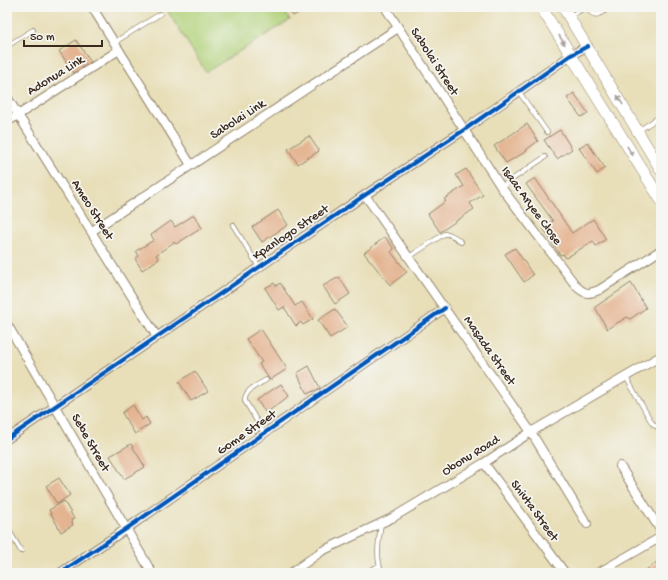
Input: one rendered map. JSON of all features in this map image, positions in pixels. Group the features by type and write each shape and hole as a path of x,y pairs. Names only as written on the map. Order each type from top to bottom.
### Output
{"main road":[{"path":"541,7 661,200"},
{"path":"566,12 660,166"}],"street":[{"path":"92,7 191,165"},
{"name":"Sabolai Street","path":"385,7 464,130"},
{"name":"Sabolai Link","path":"92,231 398,28"},
{"name":"Kpanlogo Street","path":"7,438 364,195 464,130 571,55 588,46"},
{"name":"Adonua Link","path":"7,122 119,50"},
{"name":"Ameo Street","path":"7,97 157,337"},
{"name":"Isaac Aryee Close","path":"464,130 501,187 582,292 589,293 599,290 661,250"},
{"name":"Masada Street","path":"364,195 532,432 587,524"},
{"name":"Gome Street","path":"60,573 445,308"},
{"name":"Sebe Street","path":"7,324 152,573"},
{"name":"Obonu Road","path":"291,573 322,551 392,518 484,463 532,432 661,356"},
{"name":"Shivta Street","path":"484,463 565,573"},
{"path":"620,466 661,532"},
{"path":"598,573 661,537"}],"lane":[{"path":"566,12 587,7 590,13 593,15 598,15 611,7"},
{"path":"114,42 160,14"},
{"path":"7,46 33,30"},
{"path":"518,92 547,132"},
{"path":"638,131 661,116"},
{"path":"501,187 545,157"},
{"path":"233,224 259,267"},
{"path":"408,257 444,234 448,233 453,235 461,242"},
{"path":"626,377 652,423 661,430"},
{"path":"264,433 244,401 244,398 246,393 266,380"},
{"path":"381,523 378,554 379,566 382,573"},
{"path":"7,527 21,551"},
{"path":"369,573 372,569 379,566"}],"green space":[{"path":"165,7 282,7 290,20 206,72"}],"building":[{"path":"287,7 309,7 293,16"},
{"path":"76,40 91,62 74,73 59,51"},
{"path":"574,93 588,113 581,117 567,98"},
{"path":"527,124 538,141 526,150 527,151 506,163 494,146"},
{"path":"560,130 572,149 557,159 544,140"},
{"path":"309,136 319,151 298,164 288,149"},
{"path":"587,142 605,168 597,174 579,148"},
{"path":"466,169 483,195 470,203 474,209 440,232 428,214 446,201 444,199 464,186 456,175"},
{"path":"535,178 572,233 593,219 606,239 596,246 593,241 566,258 563,254 560,255 543,228 553,221 526,184"},
{"path":"278,210 288,225 262,242 252,227"},
{"path":"194,215 202,228 176,244 174,242 156,255 159,259 142,270 135,259 139,256 136,251 154,240 151,235 171,221 175,227"},
{"path":"385,237 394,249 391,252 407,272 390,285 364,253"},
{"path":"515,248 533,275 524,282 505,254"},
{"path":"339,277 350,294 335,304 323,286"},
{"path":"274,283 276,286 280,283 295,306 302,302 313,319 303,325 301,322 296,326 284,307 279,310 265,288"},
{"path":"631,283 646,308 630,319 627,317 607,329 595,307"},
{"path":"335,309 348,327 330,338 318,320"},
{"path":"261,329 287,369 270,380 259,364 262,362 246,339"},
{"path":"309,366 320,388 307,394 297,373"},
{"path":"195,371 208,391 191,401 179,382"},
{"path":"281,384 289,396 266,413 257,400"},
{"path":"133,405 142,420 146,417 150,424 135,434 122,413"},
{"path":"131,444 145,467 124,479 110,456"},
{"path":"59,478 70,495 57,504 46,486"},
{"path":"64,501 74,519 71,520 73,525 61,532 49,510"},
{"path":"661,559 661,573 642,573"}],"cycle path":[{"path":"7,439 365,195 464,130 571,55 588,46"},
{"path":"60,573 445,308"}]}
